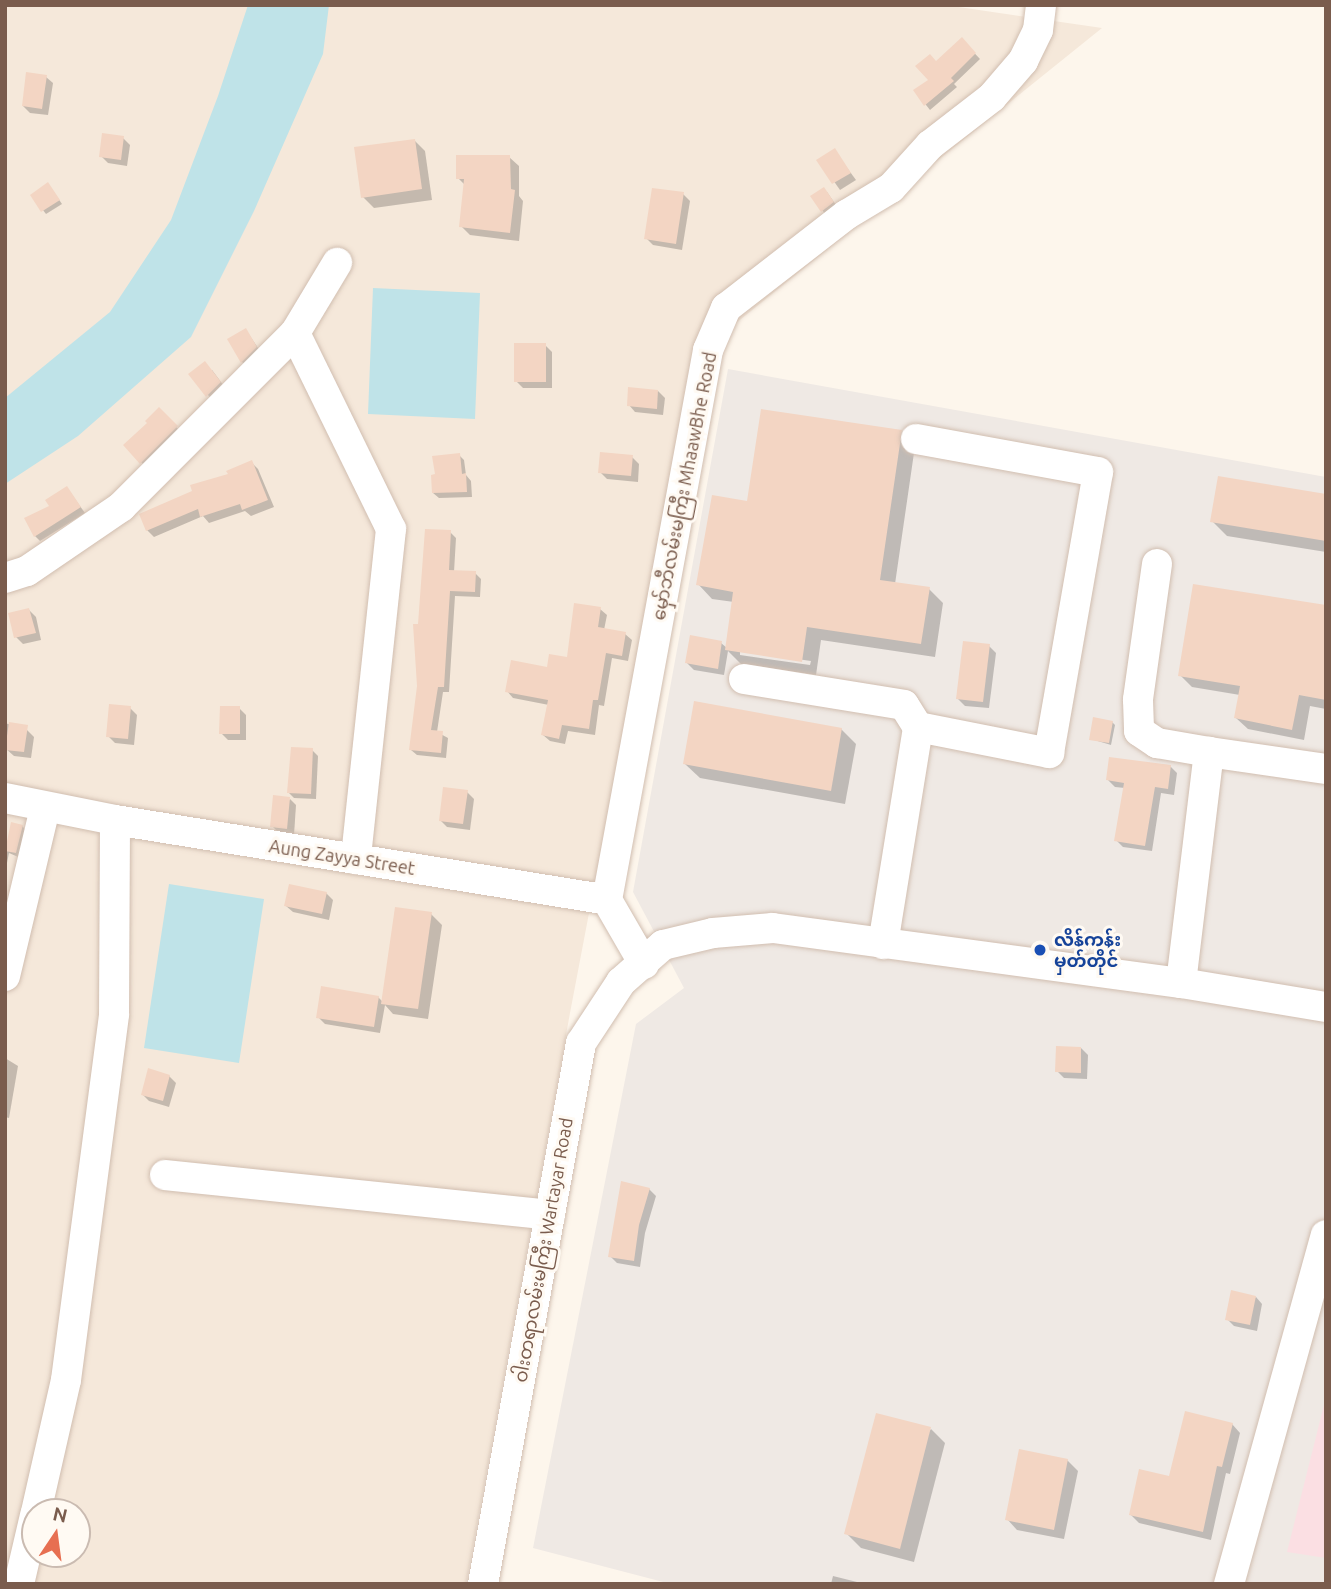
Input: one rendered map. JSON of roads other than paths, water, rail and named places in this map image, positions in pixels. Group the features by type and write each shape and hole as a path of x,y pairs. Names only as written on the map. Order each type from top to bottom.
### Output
{"street":[{"name":"မှော်ဘီလမ်းမကြီး MhaawBhe Road","path":"607,900 708,350 726,308 846,215 891,188 930,145 992,97 1023,61 1038,30 1041,5"},
{"path":"5,578 27,571 121,506 295,333 337,263"},
{"path":"295,333 391,529 356,859"},
{"path":"916,439 1098,472 1049,753 918,727"},
{"path":"1157,564 1138,699 1139,731 1157,743 1326,769"},
{"path":"744,679 904,705 918,727 883,944"},
{"path":"1181,983 1209,752"},
{"name":"Aung Zayya Street","path":"5,798 115,820 607,900"},
{"path":"5,976 45,808"},
{"path":"39,1498 66,1380 114,1014 115,820"},
{"path":"607,900 654,954 713,933 774,928 1181,983 1326,1007"},
{"name":"ဝါးတရာလမ်းမကြီး Wartayar Road","path":"483,1584 581,1043 621,982 654,954"},
{"path":"165,1175 550,1215"},
{"path":"1229,1584 1326,1235"}],"water":[{"path":"248,5 329,5 323,54 254,211 191,337 78,436 5,484 5,398 110,312 171,220 218,96"},
{"path":"373,288 480,293 475,419 368,414"},
{"path":"169,884 264,899 239,1063 144,1048"}],"place":[{"name":"လိန်ကုန်း မှတ်တိုင်","path":"1040,950"}]}
